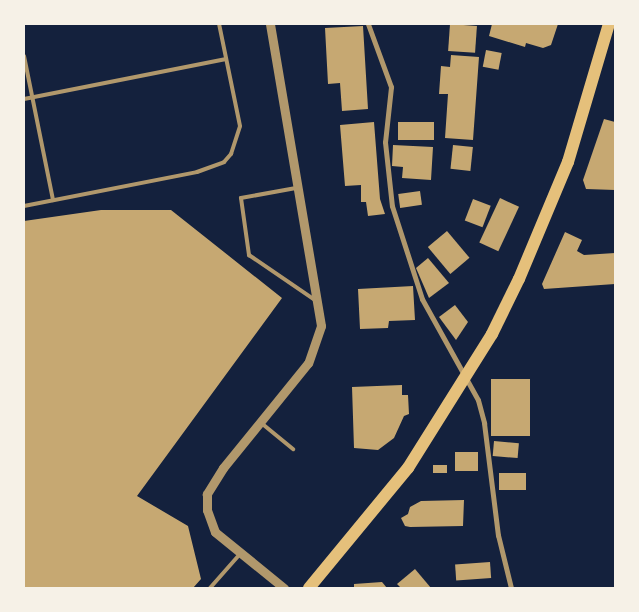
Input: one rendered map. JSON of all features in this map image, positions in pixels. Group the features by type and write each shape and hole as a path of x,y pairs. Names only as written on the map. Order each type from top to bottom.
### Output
{"main road":[{"path":"309,588 408,468 467,378 515,287 550,210 611,39 610,24"}],"street":[{"path":"270,24 320,326 315,347 308,363 260,422 207,494 209,523 240,554 284,588"},
{"path":"368,24 391,88 385,142 392,206 422,299 467,378 484,424 498,535 511,588"}],"lane":[{"path":"24,206 213,169 224,162 231,154 240,126 219,24"},
{"path":"24,56 52,200"},
{"path":"24,99 226,59"},
{"path":"297,187 241,198 249,255 316,301"},
{"path":"260,422 292,449"},
{"path":"210,588 240,554"}],"building":[{"path":"450,24 477,26 475,53 448,51"},
{"path":"492,24 558,24 551,45 543,48 526,43 525,47 489,36"},
{"path":"363,26 368,109 342,111 340,83 328,84 325,28"},
{"path":"486,50 502,53 498,70 483,67"},
{"path":"451,55 479,57 473,140 445,138 448,94 439,94 441,66 450,67"},
{"path":"604,119 615,122 615,190 586,189 583,180"},
{"path":"374,122 380,199 385,214 368,216 366,202 361,202 361,185 345,186 340,125"},
{"path":"398,122 434,122 434,140 398,140"},
{"path":"393,145 433,147 431,180 402,178 403,167 392,166"},
{"path":"453,145 473,147 470,171 450,169"},
{"path":"420,191 422,205 400,208 398,194"},
{"path":"500,198 519,207 498,251 479,242"},
{"path":"473,199 491,206 482,227 465,220"},
{"path":"101,210 171,210 282,298 137,496 188,526 201,579 193,588 24,588 24,221"},
{"path":"447,231 469,258 450,274 428,247"},
{"path":"565,232 582,240 577,251 584,255 615,253 615,284 544,289 542,284"},
{"path":"428,258 449,283 429,298 416,268"},
{"path":"413,286 415,320 389,321 388,328 360,329 358,289"},
{"path":"455,305 468,322 456,340 439,317"},
{"path":"491,379 530,379 530,436 491,436"},
{"path":"402,385 402,395 408,395 409,414 404,416 394,438 378,450 354,448 352,387"},
{"path":"494,441 519,443 518,458 493,456"},
{"path":"455,452 478,452 478,471 455,471"},
{"path":"433,465 447,465 447,473 433,473"},
{"path":"499,473 526,473 526,490 499,490"},
{"path":"464,500 463,526 410,527 405,526 401,518 408,514 410,507 421,501"},
{"path":"490,562 491,578 456,580 455,564"},
{"path":"415,569 431,588 401,588 397,584"},
{"path":"382,582 387,588 354,588 354,584"}]}
